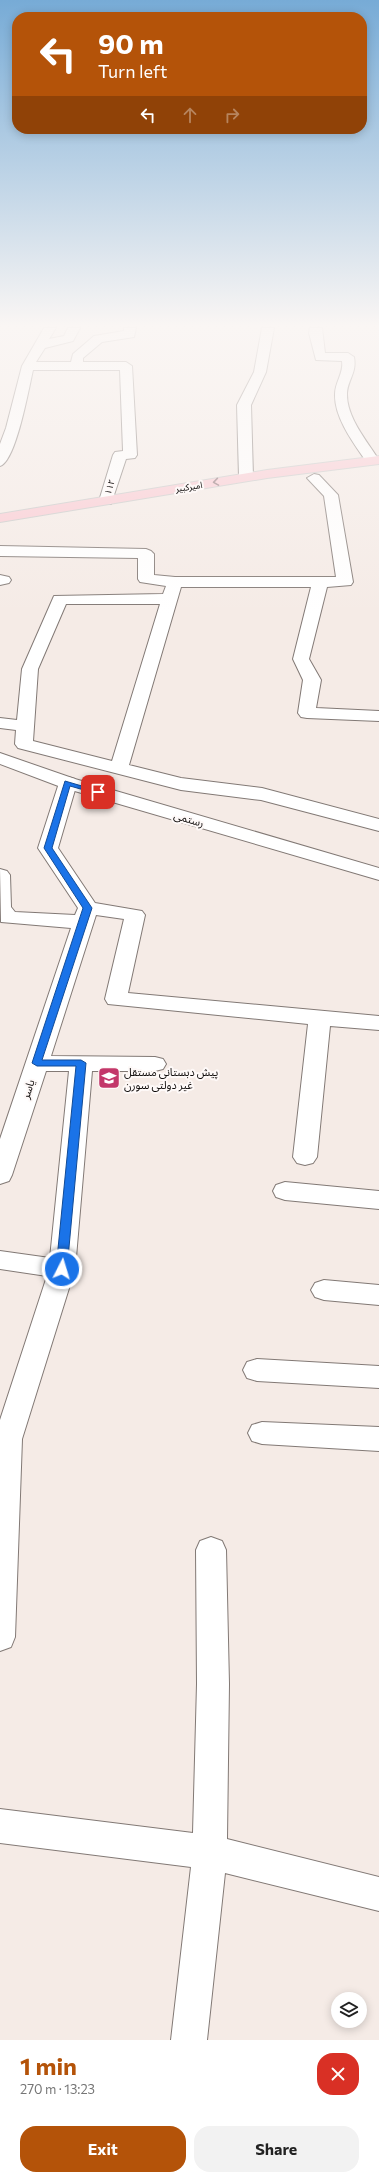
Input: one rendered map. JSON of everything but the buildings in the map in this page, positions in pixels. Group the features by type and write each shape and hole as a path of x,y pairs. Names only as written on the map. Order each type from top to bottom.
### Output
{"main road":[{"name":"امیرکبیر","path":"0,528 246,477 377,464"},
{"name":"امیرکبیر","path":"0,518 106,500 131,502 314,478 377,464"}],"street":[{"path":"0,462 14,423"},
{"name":"۱۱۲","path":"106,500 120,455 130,455 129,423"},
{"path":"245,423 246,477"},
{"path":"351,423 377,464"},
{"path":"0,551 146,554 146,579 175,582 344,582 331,495 314,478"},
{"path":"119,768 175,582"},
{"path":"320,582 301,659 312,680 308,713 379,716"},
{"path":"170,599 60,599 30,669 24,744 181,784 262,794 379,825"},
{"path":"0,723 25,726"},
{"name":"رستمی","path":"0,758 68,783 379,874"},
{"path":"68,783 48,848 85,915"},
{"path":"0,874 1,907 8,918 135,915 116,999 379,1023"},
{"name":"یاسر","path":"0,1175 85,915"},
{"path":"305,1157 320,1018"},
{"path":"37,1063 155,1064"},
{"path":"0,1637 8,1438 62,1269 81,1063"},
{"path":"285,1191 379,1200"},
{"path":"0,1260 62,1269"},
{"path":"324,1290 379,1295"},
{"path":"257,1370 379,1377"},
{"path":"262,1433 379,1439"},
{"path":"189,2040 210,1852 213,1684 211,1550"},
{"path":"0,1826 210,1852 379,1894"}],"place":[{"name":"پیش دبستانی مستقل غیر دولتی سورن","path":"109,1078"}],"route":[{"path":"62,1269 81,1063 37,1063 88,908 48,848 68,783 98,792"}]}
